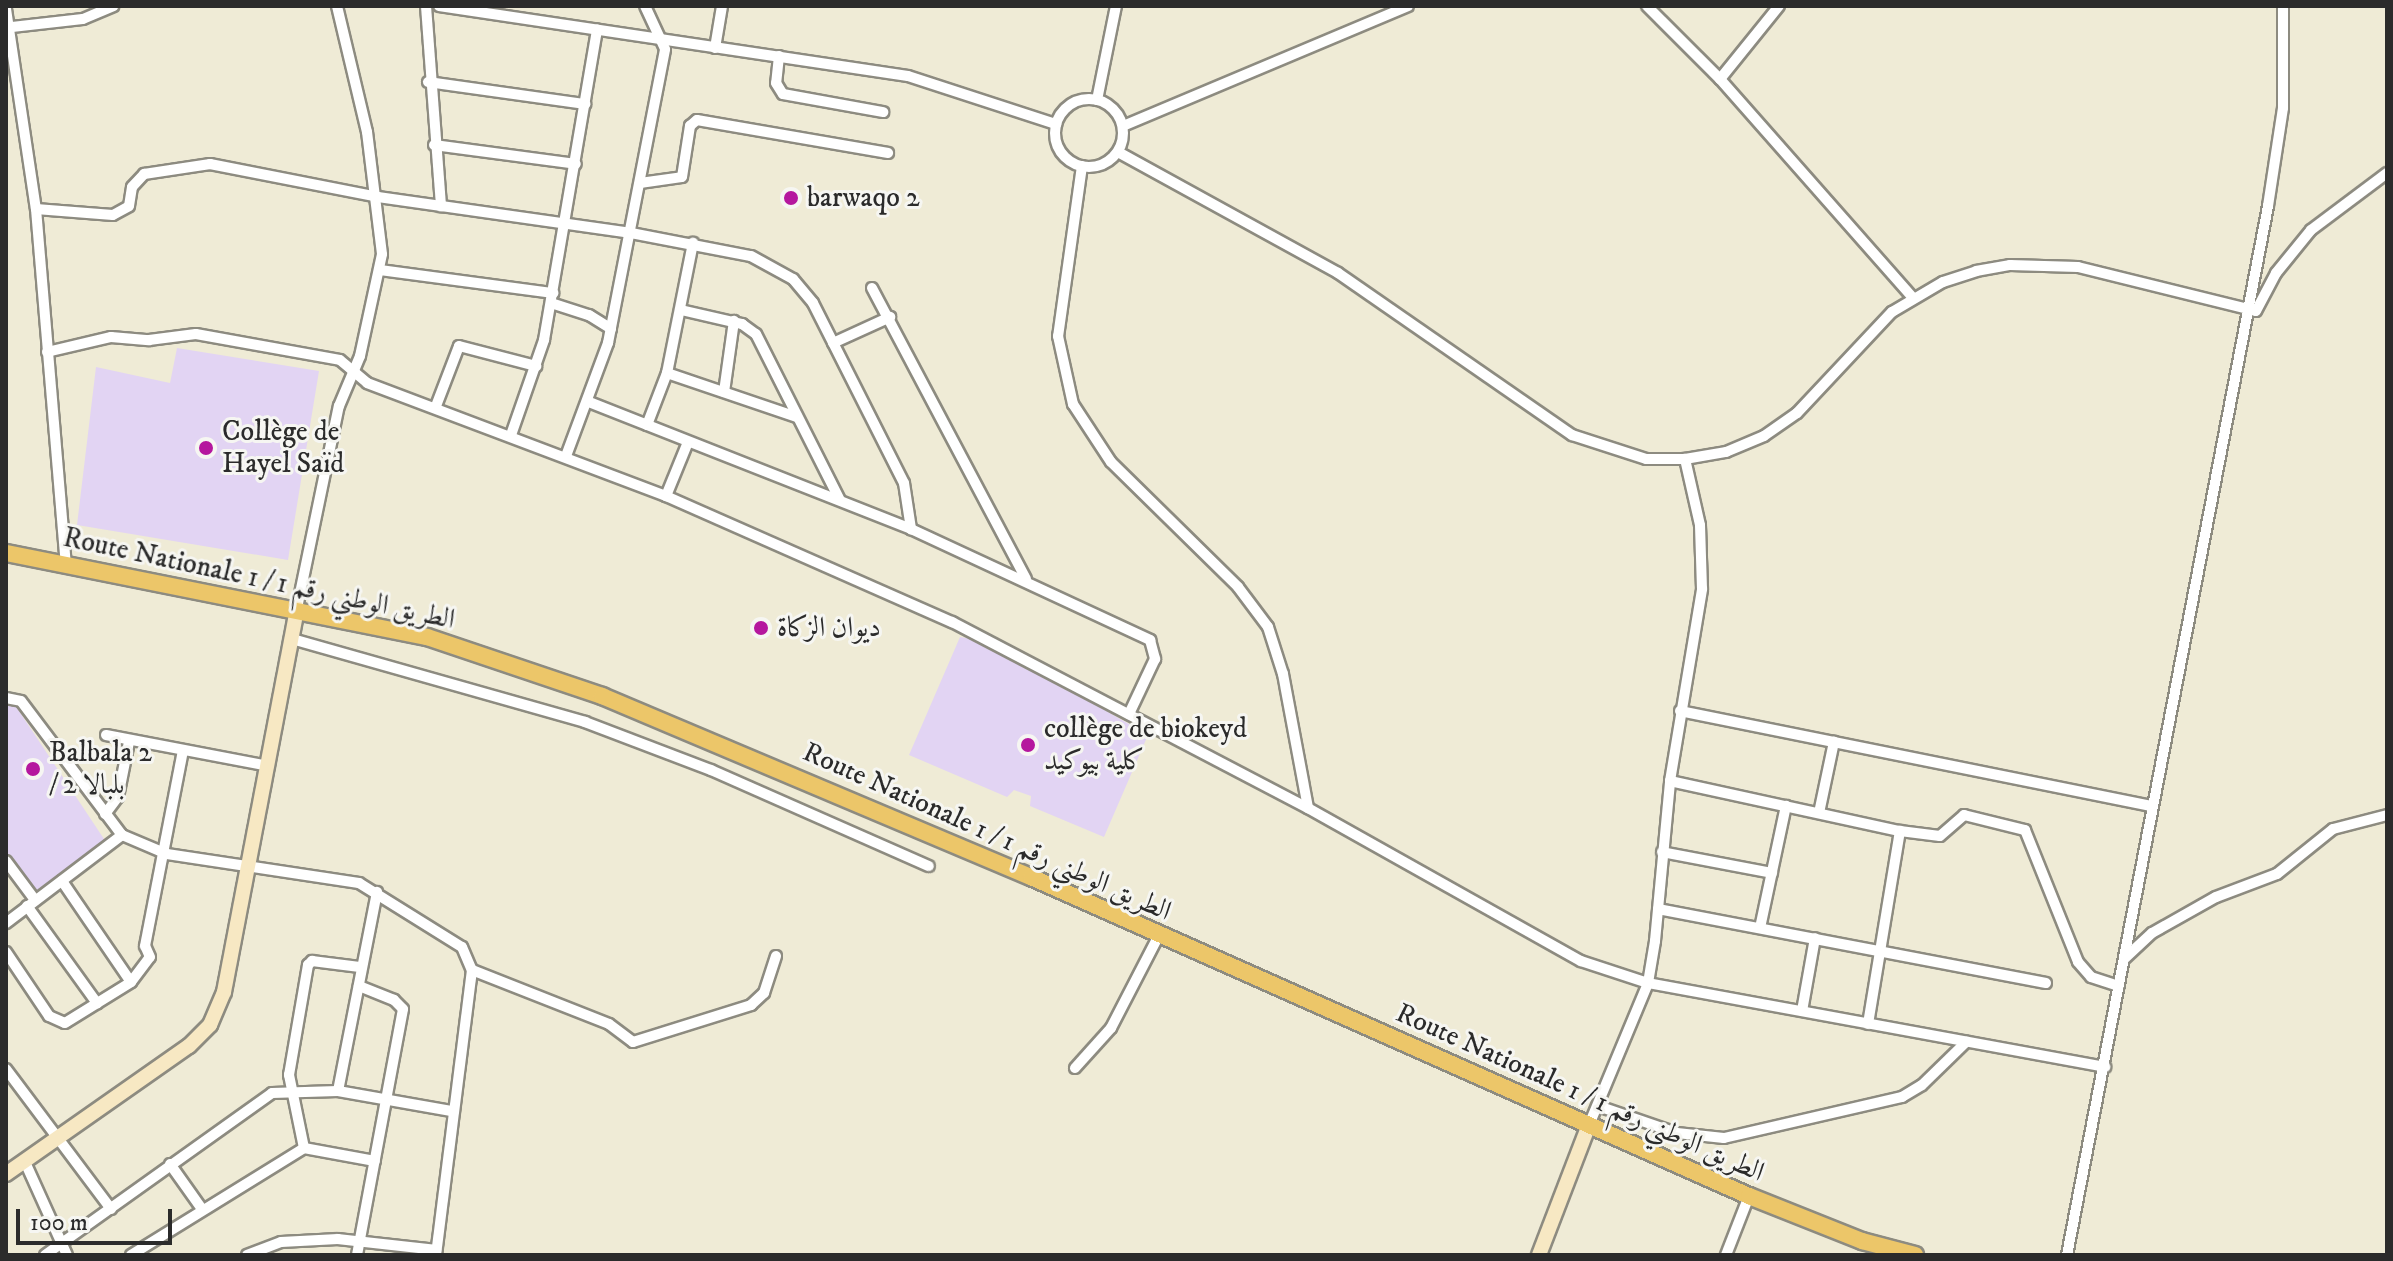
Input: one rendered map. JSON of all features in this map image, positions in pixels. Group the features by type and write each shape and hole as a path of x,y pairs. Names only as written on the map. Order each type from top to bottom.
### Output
{"main road":[{"name":"Route Nationale 1 / الطريق الوطني رقم 1","path":"6,553 427,637 602,696 1159,935 1749,1196 1862,1241 1915,1255"},
{"path":"6,1174 189,1046 210,1025 224,992 297,609"},
{"path":"1539,1255 1589,1125"}],"street":[{"path":"12,27 83,19 113,6"},
{"path":"297,609 339,406 354,372 380,270 378,197 351,50 337,6"},
{"path":"426,6 428,82 441,206"},
{"path":"440,6 504,10 665,41 920,79 1056,124"},
{"path":"566,456 589,402 611,329 665,41 645,6"},
{"path":"715,48 722,6"},
{"path":"1097,100 1116,6"},
{"path":"1123,126 1408,6"},
{"path":"1647,6 1720,79 1913,298"},
{"path":"1720,79 1779,6"},
{"path":"2067,1255 2105,1067 2283,108 2283,6"},
{"path":"6,9 12,27 36,209 66,564"},
{"path":"511,435 536,366 552,298 567,224 597,29"},
{"path":"779,56 776,83 783,94 883,112"},
{"path":"428,82 585,104"},
{"path":"1097,100 1111,106 1123,126 1118,152 1102,164 1082,166 1057,145 1056,124 1072,103 1097,100"},
{"path":"640,183 682,177 690,126 697,120 888,153"},
{"path":"434,145 576,164"},
{"path":"1118,152 1338,273 1572,435 1633,456 1685,459 1726,452 1764,436 1797,413 1874,328 1913,298 1976,271 2044,263 2256,311 2266,299 2276,273 2311,230 2387,173"},
{"path":"36,209 113,215 129,206 132,187 144,174 210,164 378,197 631,233 751,256 780,269 813,303 908,492 911,529"},
{"path":"1082,166 1059,302 1059,348 1073,404 1111,462 1238,587 1268,627 1283,674 1308,808"},
{"path":"647,425 667,373 693,243"},
{"path":"380,270 552,298 611,329"},
{"path":"872,288 1026,579"},
{"path":"681,310 734,321 756,334 840,500"},
{"path":"833,343 890,317"},
{"path":"724,392 734,321"},
{"path":"47,352 111,337 149,340 196,334 340,360 367,383 436,406 666,496 952,622 1308,808 1550,945 1648,983 2105,1067"},
{"path":"436,406 459,346 536,366"},
{"path":"667,373 797,417"},
{"path":"589,402 911,529 1026,579 1155,645 1155,659 1129,714"},
{"path":"666,496 688,442"},
{"path":"1589,1125 1648,983 1670,781 1702,573 1700,525 1685,459"},
{"path":"292,639 459,682 599,727 711,770 929,866"},
{"path":"6,698 21,701 122,835 167,854 337,876 377,892 462,947 472,970 451,1111 436,1252 359,1238 281,1242 247,1255"},
{"path":"1680,711 2153,806"},
{"path":"106,735 129,742 268,766"},
{"path":"105,814 118,797 129,742"},
{"path":"1819,813 1834,742"},
{"path":"6,952 49,1016 65,1023 131,982 150,957 145,946 167,854 183,751"},
{"path":"1670,781 1900,831 1940,836 1964,815 2025,830 2078,962 2091,977 2119,986"},
{"path":"1760,928 1786,806"},
{"path":"2124,959 2152,933 2216,897 2277,874 2333,829 2387,815"},
{"path":"1868,1024 1900,831"},
{"path":"6,923 122,835"},
{"path":"1662,852 1772,873"},
{"path":"6,861 97,1003"},
{"path":"62,881 131,982"},
{"path":"338,1091 377,892"},
{"path":"1658,909 2046,983"},
{"path":"1075,1068 1111,1028 1159,935"},
{"path":"1802,1011 1815,938"},
{"path":"472,970 609,1024 633,1042 751,1005 764,993 776,956"},
{"path":"304,1148 290,1089 290,1059 308,965 312,961 360,967"},
{"path":"357,1255 403,1009 394,1000 359,986"},
{"path":"1598,1106 1677,1133 1724,1138 1902,1097 1922,1085 1966,1042"},
{"path":"6,1069 111,1209"},
{"path":"45,1255 64,1250 170,1164 272,1093 290,1089 338,1091 451,1111"},
{"path":"131,1255 304,1148 375,1161"},
{"path":"25,1162 64,1250"},
{"path":"170,1164 202,1209"},
{"path":"1726,1255 1749,1196"}],"shaded area":[{"path":"177,348 319,371 288,560 77,525 96,367 170,383"},
{"name":"collège de biokeyd كلية بيوكيد","path":"960,637 985,641 1148,735 1104,837 1030,806 1031,796 1014,790 1007,797 909,755"},
{"name":"Balbala 2 / بلبالا 2","path":"6,703 15,705 106,842 33,893 6,854"}],"place":[{"name":"barwaqo 2","path":"791,198"},
{"name":"Collège de Hayel Saïd","path":"206,448"},
{"name":"ديوان الزكاة","path":"761,628"},
{"name":"collège de biokeyd كلية بيوكيد","path":"1028,745"},
{"name":"Balbala 2 / بلبالا 2","path":"33,769"}]}
